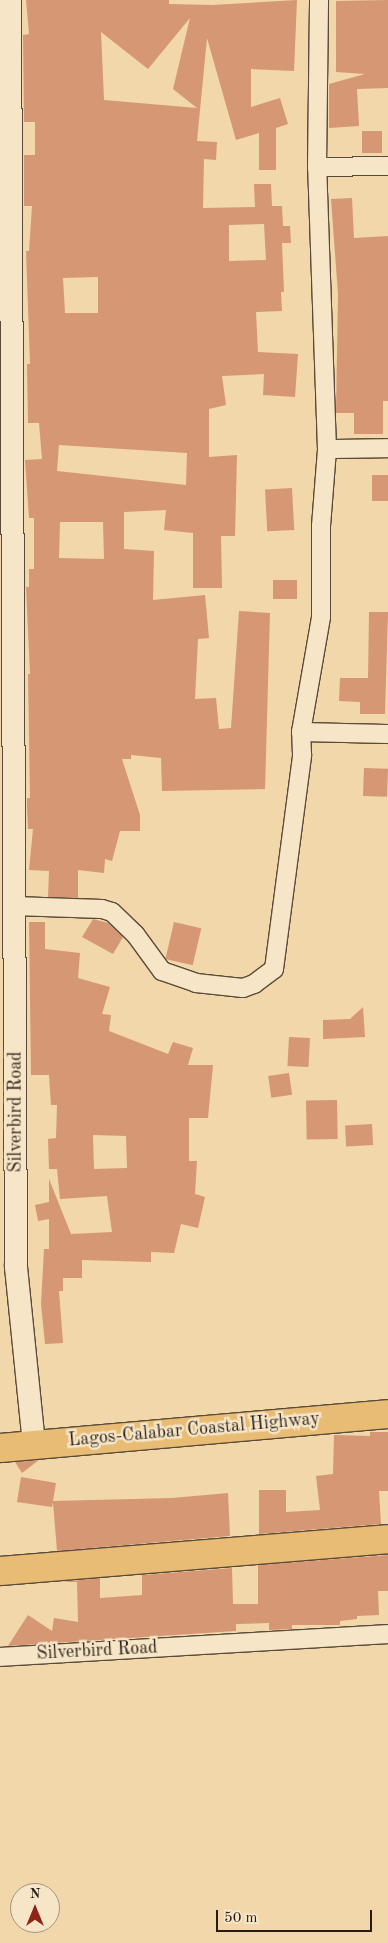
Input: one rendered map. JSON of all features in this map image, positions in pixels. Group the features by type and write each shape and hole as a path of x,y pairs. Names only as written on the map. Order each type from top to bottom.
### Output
{"highway":[{"name":"Lagos-Calabar Coastal Highway","path":"0,1448 34,1443 388,1414"},
{"path":"0,1572 388,1538"}],"street":[{"name":"Silverbird Road","path":"10,0 5,240 14,906 16,1267 34,1443"},
{"path":"14,906 102,909 112,912 135,934 162,971 224,988 254,984 274,969 291,822 302,755 301,732 321,617 321,526 327,448 317,167 319,0"},
{"path":"317,167 388,166"},
{"path":"327,448 388,448"},
{"path":"301,732 388,734"},
{"name":"Silverbird Road","path":"0,1657 388,1634"}],"building":[{"path":"26,0 169,0 169,4 212,5 297,0 294,71 251,69 251,107 280,98 288,124 276,128 276,170 259,170 259,133 236,140 207,38 197,141 217,142 216,160 204,159 203,208 255,207 254,184 271,184 272,206 282,206 283,226 290,226 291,243 282,243 284,292 281,292 282,311 256,312 258,352 298,354 295,397 263,395 264,374 222,376 226,405 209,409 209,457 237,455 235,536 221,536 222,588 193,588 193,533 164,530 166,510 124,512 124,549 154,551 153,600 205,595 209,638 198,639 195,699 216,698 219,729 231,728 239,611 270,613 265,789 162,791 161,758 131,755 131,759 122,759 140,815 140,831 120,831 112,861 105,859 104,873 78,870 78,898 48,897 49,871 29,870 33,829 28,829 27,807 27,798 30,798 28,674 30,674 26,587 29,587 29,569 34,569 34,518 29,518 25,460 42,459 39,423 28,423 27,364 30,364 26,251 29,251 32,206 24,206 24,155 35,155 35,122 24,122 23,35 29,34","holes":["190,18 173,89 197,108 104,100 101,32 148,69","264,224 266,260 229,261 229,225","98,277 98,313 65,313 63,278","59,445 187,453 186,485 57,471","60,522 103,522 104,559 59,558"]},
{"path":"388,0 388,88 357,89 359,126 329,128 329,84 365,74 336,72 336,1"},
{"path":"362,131 382,131 382,153 362,153"},
{"path":"352,198 354,238 388,236 388,401 383,401 383,434 354,434 354,413 336,413 338,294 331,199"},
{"path":"372,475 388,475 388,501 372,501"},
{"path":"292,488 294,530 267,531 265,489"},
{"path":"273,580 297,580 297,599 273,599"},
{"path":"369,612 388,612 385,714 360,714 360,702 339,701 340,678 368,678"},
{"path":"364,768 388,769 387,797 363,796"},
{"path":"93,919 108,923 123,937 113,954 82,937"},
{"path":"29,922 45,922 45,949 80,953 78,978 110,987 102,1014 111,1015 109,1031 168,1054 173,1042 193,1048 188,1065 213,1065 208,1118 189,1118 189,1161 197,1161 195,1194 205,1197 198,1228 181,1224 174,1253 151,1252 151,1262 82,1260 82,1278 63,1278 63,1291 59,1291 63,1343 45,1344 41,1304 44,1249 49,1249 49,1219 38,1221 35,1205 49,1202 49,1179 71,1234 112,1232 107,1196 60,1199 57,1169 49,1169 48,1139 56,1138 57,1105 51,1105 49,1075 31,1075","holes":["93,1135 126,1136 127,1168 94,1169"]},
{"path":"174,922 201,928 193,965 165,959"},
{"path":"363,1007 365,1037 323,1039 323,1020 350,1019"},
{"path":"289,1037 310,1038 308,1067 287,1066"},
{"path":"289,1073 292,1095 271,1098 268,1076"},
{"path":"337,1100 338,1139 307,1140 306,1101"},
{"path":"372,1124 373,1145 346,1146 345,1125"},
{"path":"370,1432 388,1432 388,1491 379,1491 381,1524 259,1534 259,1490 286,1490 286,1512 320,1510 316,1476 333,1474 334,1435 370,1436"},
{"path":"39,1460 22,1473 15,1462"},
{"path":"21,1477 56,1483 53,1501 172,1498 228,1493 230,1536 57,1551 53,1502 52,1507 17,1502"},
{"path":"388,1555 388,1591 378,1591 379,1615 357,1616 357,1619 340,1621 340,1625 292,1625 292,1629 269,1630 269,1623 236,1624 236,1631 8,1646 28,1615 52,1631 54,1618 78,1622 77,1582 61,1582 100,1578 100,1598 142,1595 142,1575 232,1568 233,1604 258,1604 258,1565"}]}
